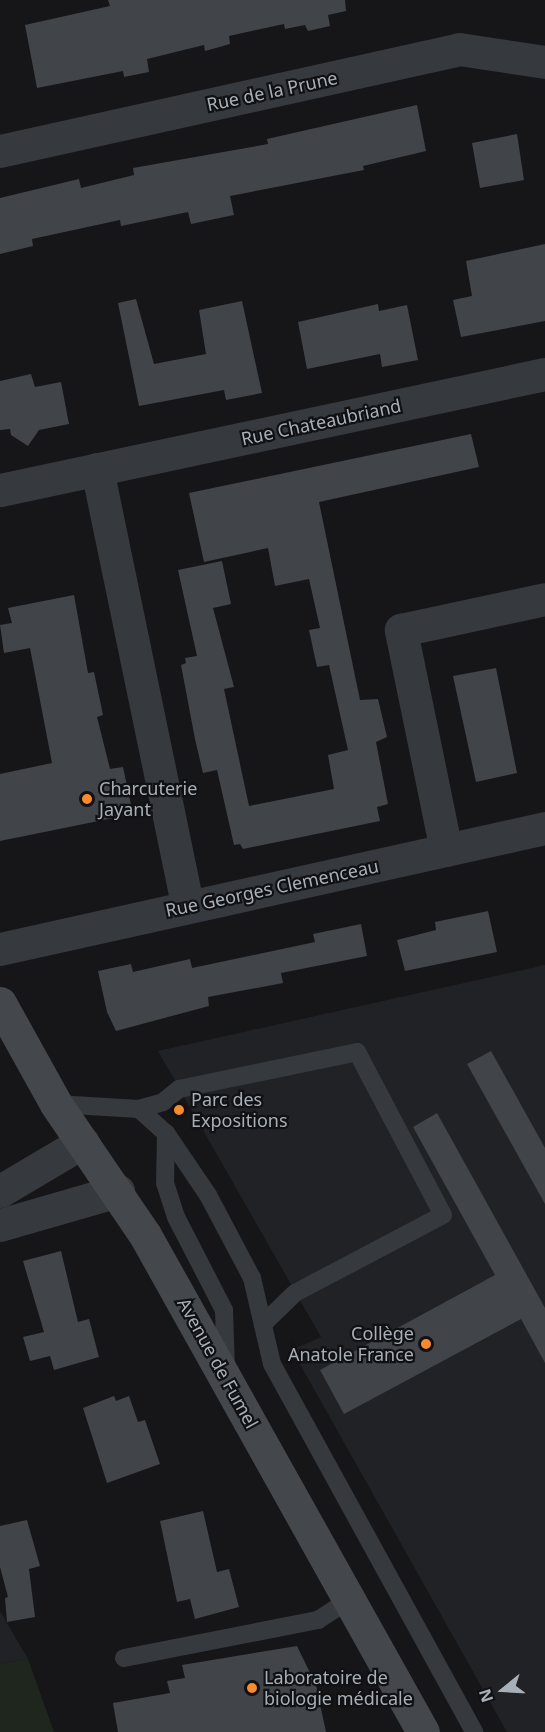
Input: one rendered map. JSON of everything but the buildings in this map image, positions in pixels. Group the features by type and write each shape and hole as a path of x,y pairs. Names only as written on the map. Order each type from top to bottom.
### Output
{"main road":[{"name":"Avenue de Fumel","path":"0,1003 56,1104 118,1191 227,1376 423,1732"}],"street":[{"name":"Rue de la Prune","path":"0,151 459,50 545,62"},
{"name":"Rue Chateaubriand","path":"0,490 545,374"},
{"path":"97,469 188,907"},
{"path":"446,850 401,630 545,599"},
{"name":"Rue Georges Clemenceau","path":"0,949 545,828"},
{"path":"0,1192 83,1142"},
{"path":"0,1225 118,1191"}],"lane":[{"path":"56,1104 139,1109 163,1102 179,1089 357,1052 443,1215 295,1293 263,1324"},
{"path":"139,1109 166,1133 208,1195 252,1278 272,1364 474,1732"},
{"path":"166,1133 165,1183 176,1217 224,1310 227,1376"},
{"path":"0,1184 0,1192"},
{"path":"124,1658 318,1620 349,1600"}],"shaded area":[{"name":"Collège Anatole France","path":"545,965 545,1732 507,1732 292,1350 321,1337 158,1051"},
{"path":"0,1611 28,1659 0,1664"},
{"path":"28,1659 54,1732 0,1732 0,1664"}],"place":[{"name":"Charcuterie Jayant","path":"87,799"},
{"name":"Parc des Expositions","path":"179,1110"},
{"name":"Collège Anatole France","path":"426,1344"},
{"name":"Laboratoire de biologie médicale","path":"252,1688"}]}
